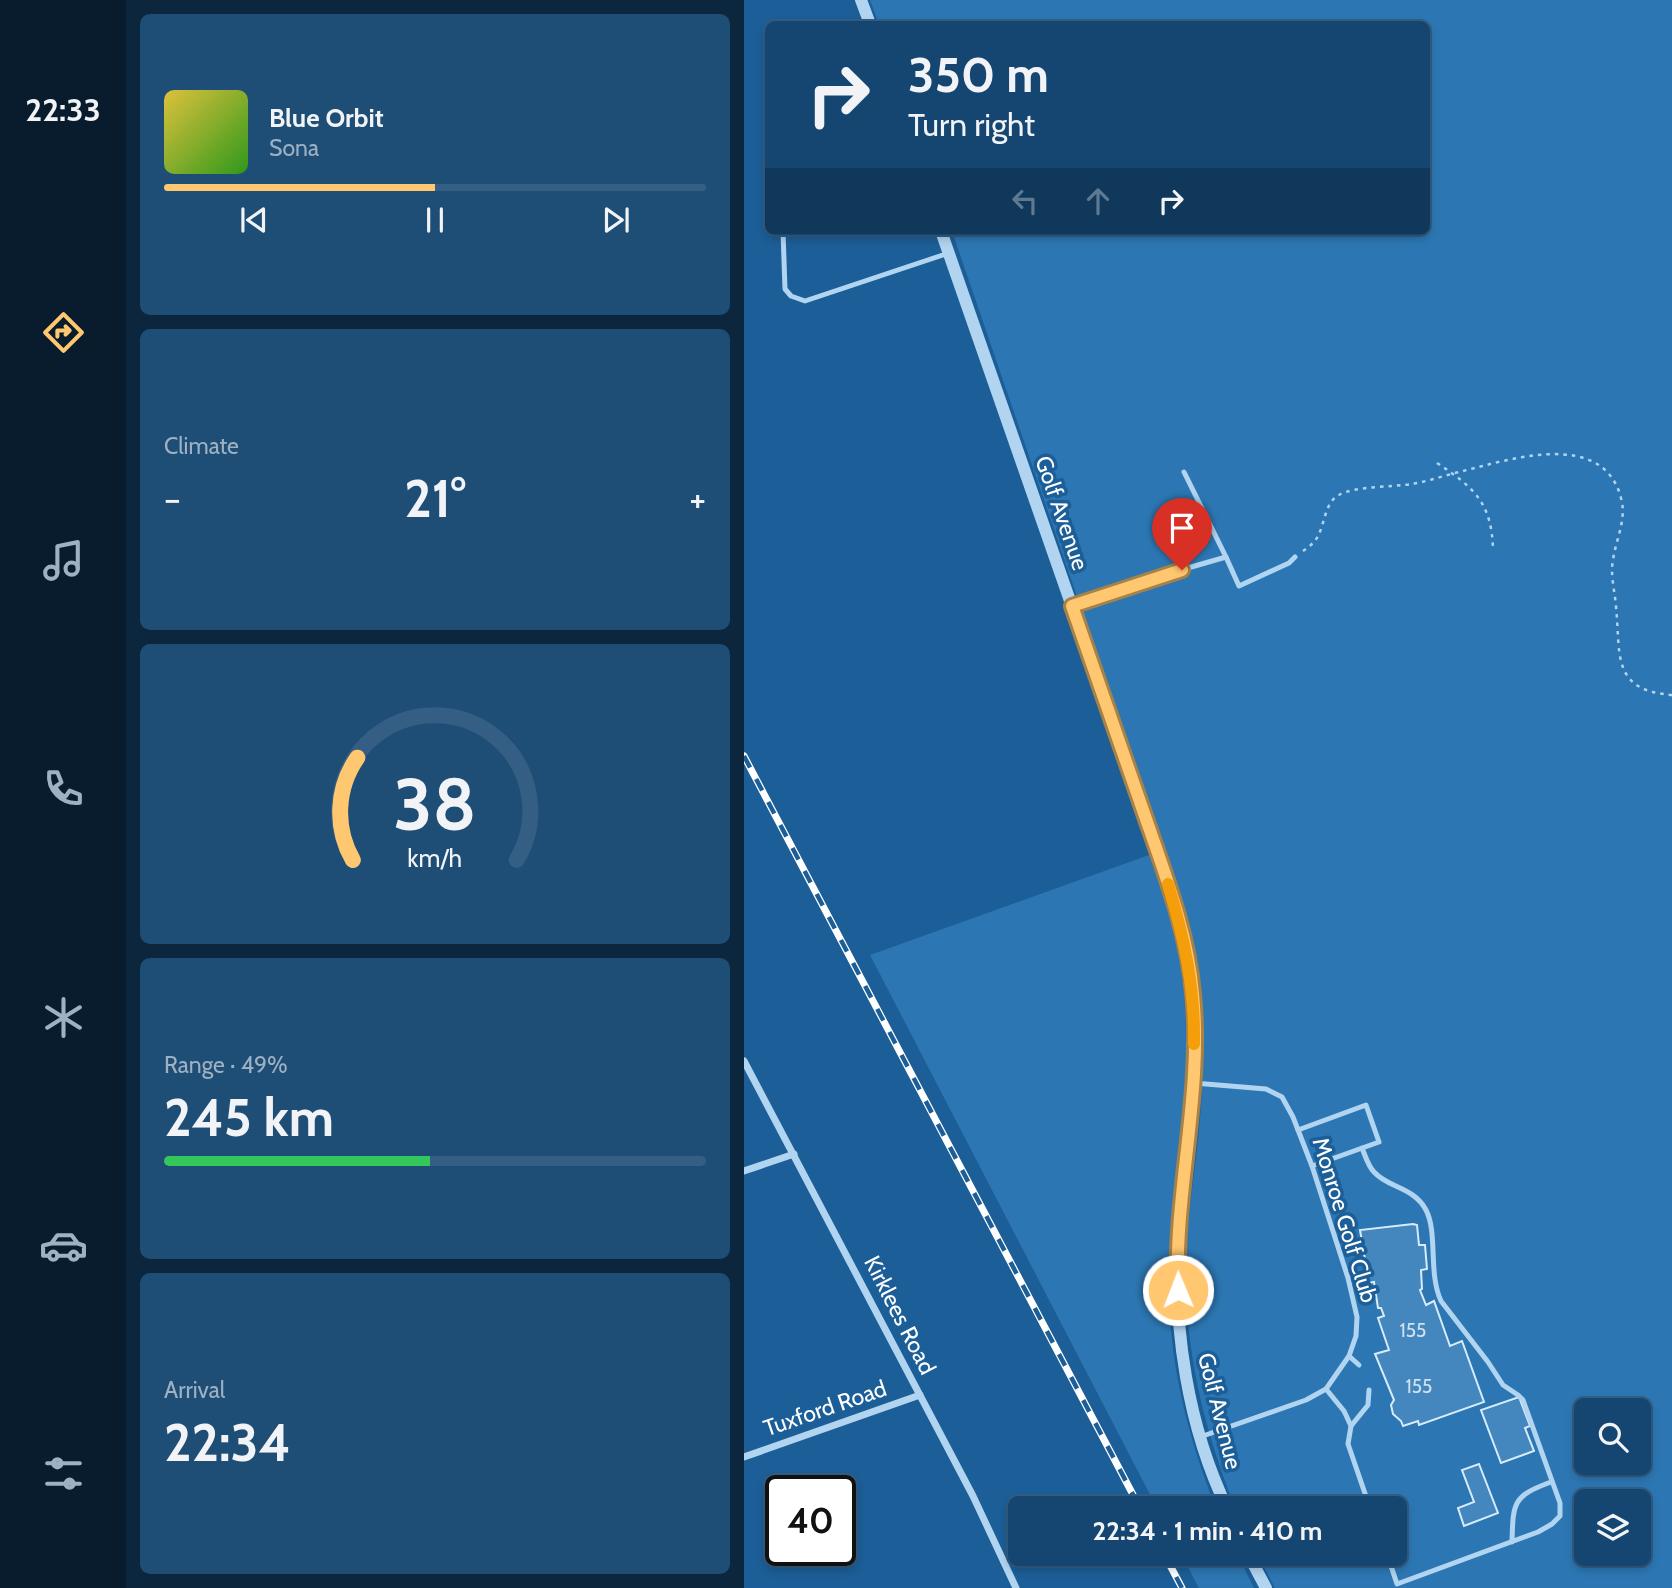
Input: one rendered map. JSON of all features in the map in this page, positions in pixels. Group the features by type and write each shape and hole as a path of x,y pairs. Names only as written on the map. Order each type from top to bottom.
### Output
{"street":[{"path":"861,0 869,21"},
{"name":"Golf Avenue","path":"943,235 1180,922 1193,995 1194,1083 1178,1238 1177,1271 1183,1357 1200,1437 1222,1496"},
{"name":"Kirklees Road","path":"744,1061 973,1496 1016,1588"},
{"path":"744,1171 794,1154"},
{"name":"Tuxford Road","path":"744,1457 920,1395"},
{"path":"1254,1566 1266,1588"}],"lane":[{"path":"783,235 785,289 791,296 805,301 949,253"},
{"path":"1184,472 1239,586 1289,563 1295,557"},
{"path":"1072,606 1159,576 1226,557"},
{"name":"Monroe Golf Club","path":"1194,1083 1266,1089 1282,1097 1312,1166 1348,1278 1357,1317 1356,1336 1349,1356 1326,1389 1306,1400 1200,1437"},
{"path":"1298,1130 1366,1105 1379,1142 1312,1166"},
{"path":"1362,1148 1372,1171 1418,1199 1425,1208 1430,1219 1437,1291 1441,1301 1503,1385 1523,1400 1560,1503 1560,1516 1552,1524 1512,1542 1397,1584 1391,1566"},
{"path":"1349,1356 1359,1366"},
{"path":"1326,1389 1344,1411 1351,1426"},
{"path":"1366,1496 1348,1444 1351,1426 1368,1405 1369,1390"},
{"path":"1512,1542 1516,1502 1529,1490 1551,1482"}],"path":[{"path":"1295,557 1317,538 1328,507 1336,496 1348,491 1414,484 1514,458 1574,454 1598,464 1613,479 1622,498 1623,517 1611,577 1616,608 1618,654 1622,668 1631,680 1650,692 1672,695"},
{"path":"1437,463 1477,494 1492,531 1494,550"}],"shaded area":[{"path":"870,0 1672,0 1672,1588 1275,1588 1263,1566 1407,1566 1407,1496 1231,1496 1208,1427 1195,1372 1186,1286 1187,1241 1202,1092 1203,1048 1199,981 1188,921 953,235 1430,235 1430,21 878,21"},
{"path":"1149,855 1174,931 1185,1014 1185,1088 1169,1267 1170,1325 1183,1405 1212,1496 1151,1496 870,955"},
{"path":"1187,1566 1243,1566 1254,1588 1199,1588"}],"building":[{"path":"1417,1225 1419,1245 1425,1245 1427,1269 1421,1270 1420,1290 1426,1305 1434,1301 1450,1346 1462,1341 1484,1402 1419,1425 1418,1421 1403,1426 1393,1414 1391,1405 1394,1400 1375,1354 1389,1350 1378,1318 1384,1316 1381,1308 1378,1308 1374,1282 1369,1283 1360,1230"},
{"path":"1519,1397 1530,1426 1525,1428 1534,1451 1501,1463 1481,1410"},
{"path":"1479,1464 1498,1513 1464,1526 1458,1508 1474,1502 1462,1470"}],"railway":[{"path":"744,756 1134,1496"},
{"path":"1170,1566 1182,1588"}],"slow traffic":[{"path":"1168,884 1188,959 1193,995 1194,1044"}],"route":[{"path":"1178,1290 1178,1238 1194,1083 1195,1026 1188,959 1166,876 1072,606 1182,570"}]}
